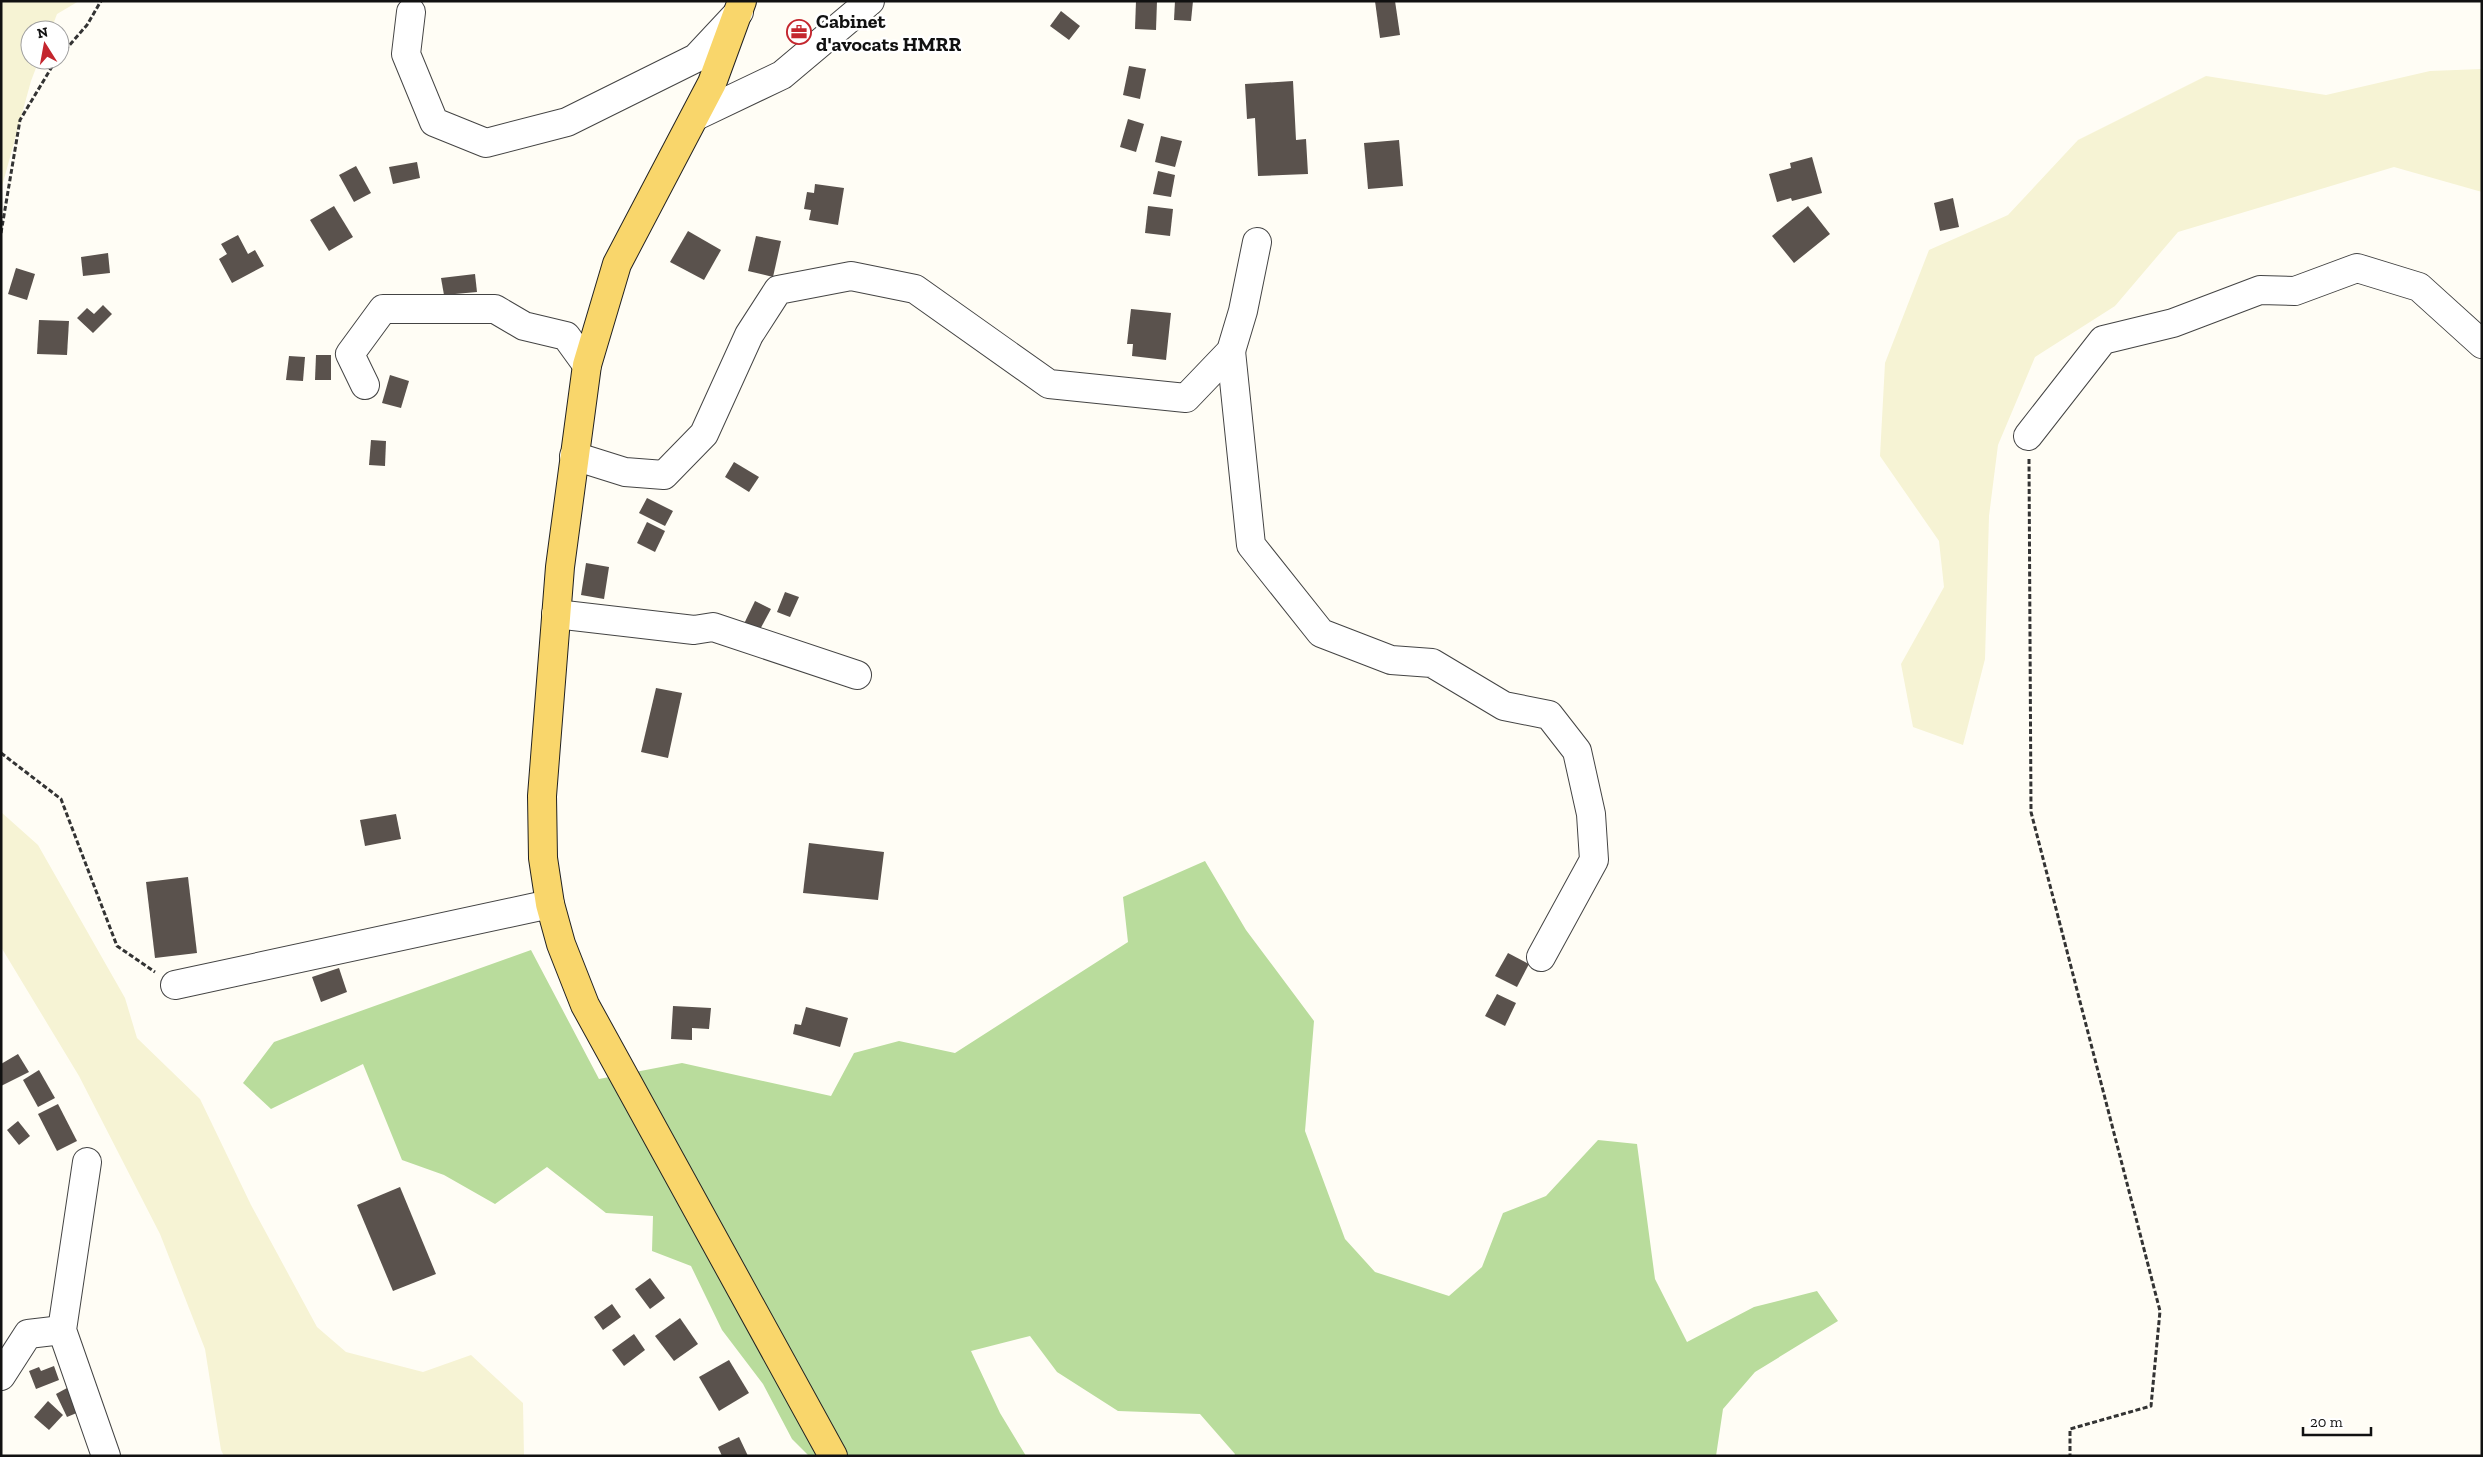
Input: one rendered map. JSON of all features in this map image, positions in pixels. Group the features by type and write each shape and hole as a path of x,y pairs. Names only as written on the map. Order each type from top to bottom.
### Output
{"main road":[{"path":"741,6 712,83 617,264 587,365 560,567 542,796 543,858 550,904 561,944 585,1004 833,1456"}],"street":[{"path":"696,116 782,75 870,1"},
{"path":"411,12 406,54 434,122 486,143 567,122 696,58 741,6"},
{"path":"1256,242 1243,310 1231,351 1251,545 1321,633 1391,660 1432,663 1504,706 1549,715 1577,751 1591,814 1594,860 1541,957"},
{"path":"2028,436 2103,340 2173,323 2260,290 2295,291 2357,268 2419,287 2482,344"},
{"path":"574,456 625,472 664,475 704,434 749,335 778,290 851,276 915,289 1049,384 1186,398 1231,351"},
{"path":"365,385 350,354 383,309 495,309 524,326 566,336 587,365"},
{"path":"556,614 694,630 712,627 857,675"},
{"path":"175,985 550,904"},
{"path":"87,1162 62,1330 106,1456"},
{"path":"1,1376 28,1334 62,1330"}],"path":[{"path":"70,45 87,25 101,1"},
{"path":"1,233 20,120 50,70"},
{"path":"2028,436 2031,812 2160,1311 2151,1406 2070,1429 2070,1456"},
{"path":"1,753 61,799 117,946 175,985"}],"shaded area":[{"path":"1,1 79,1 57,14 55,20 20,20 20,70 35,70 1,190"},
{"path":"2482,69 2482,192 2394,167 2178,232 2115,306 2035,357 1998,445 1989,516 1985,659 1963,745 1913,727 1901,664 1944,587 1939,541 1880,456 1885,363 1929,250 2008,215 2078,140 2206,76 2326,95 2430,71"},
{"path":"1,812 38,845 125,998 137,1038 200,1099 251,1205 317,1327 346,1352 423,1372 471,1355 523,1403 524,1456 224,1456 221,1450 205,1349 160,1234 79,1076 1,947"}],"green space":[{"path":"1205,861 1246,930 1314,1021 1305,1131 1345,1239 1375,1272 1449,1296 1482,1267 1503,1213 1546,1196 1598,1140 1637,1144 1655,1279 1687,1342 1754,1307 1817,1291 1838,1321 1755,1372 1723,1409 1716,1456 1234,1456 1235,1454 1200,1414 1118,1411 1057,1372 1030,1336 971,1351 1000,1413 1026,1456 809,1456 792,1439 763,1384 722,1330 691,1266 652,1251 653,1216 606,1213 547,1167 495,1204 444,1175 402,1160 363,1064 271,1109 243,1083 274,1042 531,950 599,1079 682,1063 831,1096 854,1053 899,1041 955,1053 1128,942 1123,897"}],"building":[{"path":"1136,1 1157,1 1156,30 1135,29"},
{"path":"1175,1 1193,1 1191,21 1174,20"},
{"path":"1375,1 1395,1 1400,35 1380,38"},
{"path":"1061,11 1080,26 1069,40 1050,26"},
{"path":"1129,66 1146,69 1140,99 1123,95"},
{"path":"1293,81 1296,140 1306,139 1308,174 1258,176 1255,118 1247,119 1245,84"},
{"path":"1128,119 1144,124 1136,152 1120,147"},
{"path":"1161,136 1182,141 1175,167 1155,162"},
{"path":"1399,140 1403,186 1368,189 1364,143"},
{"path":"1812,157 1822,193 1792,201 1791,198 1777,202 1769,174 1791,168 1790,163"},
{"path":"417,162 420,178 393,184 389,167"},
{"path":"356,166 371,193 354,202 339,175"},
{"path":"1158,171 1175,175 1171,197 1153,194"},
{"path":"815,184 844,188 838,225 809,220 811,210 804,209 807,192 814,193"},
{"path":"1953,198 1959,227 1940,231 1934,203"},
{"path":"334,206 353,237 329,251 310,220"},
{"path":"1148,206 1173,209 1170,236 1145,233"},
{"path":"1808,206 1830,234 1794,263 1772,236"},
{"path":"688,231 721,250 704,280 670,262"},
{"path":"238,235 248,254 255,250 264,266 232,283 219,259 227,254 221,244"},
{"path":"756,236 781,241 773,277 748,271"},
{"path":"108,253 110,273 83,276 81,257"},
{"path":"16,268 35,274 27,300 8,294"},
{"path":"475,274 477,292 444,295 441,278"},
{"path":"103,305 112,314 93,333 77,318 87,308 94,314"},
{"path":"1131,309 1171,313 1166,360 1132,356 1133,344 1127,344"},
{"path":"39,320 69,321 67,355 37,354"},
{"path":"316,355 331,355 331,380 315,380"},
{"path":"289,356 305,357 303,381 286,380"},
{"path":"390,375 409,381 401,408 382,403"},
{"path":"371,440 386,441 385,466 369,465"},
{"path":"734,462 759,477 749,492 725,477"},
{"path":"647,498 673,511 665,526 639,513"},
{"path":"647,522 665,531 655,552 637,543"},
{"path":"586,563 609,567 604,599 581,595"},
{"path":"785,592 799,597 790,617 777,612"},
{"path":"755,601 771,609 757,635 742,628"},
{"path":"656,688 682,693 668,758 641,752"},
{"path":"396,814 401,839 365,846 360,820"},
{"path":"809,843 884,852 878,900 803,893"},
{"path":"188,877 197,953 155,958 146,882"},
{"path":"1508,953 1529,964 1517,987 1495,976"},
{"path":"339,968 347,992 321,1002 312,977"},
{"path":"1497,994 1516,1003 1505,1026 1485,1016"},
{"path":"673,1006 711,1008 709,1029 692,1028 692,1040 671,1039"},
{"path":"806,1007 848,1018 840,1047 793,1034 795,1024 801,1025"},
{"path":"18,1054 29,1072 1,1086 1,1064"},
{"path":"39,1070 55,1098 38,1107 23,1080"},
{"path":"58,1104 77,1141 57,1151 38,1114"},
{"path":"18,1121 30,1136 19,1145 7,1130"},
{"path":"400,1187 436,1274 393,1291 357,1205"},
{"path":"650,1278 665,1298 650,1309 635,1289"},
{"path":"612,1304 621,1317 603,1330 594,1317"},
{"path":"680,1318 698,1344 674,1361 655,1336"},
{"path":"634,1334 645,1350 624,1366 612,1350"},
{"path":"729,1360 749,1393 719,1411 699,1377"},
{"path":"54,1366 59,1380 36,1389 29,1371 39,1367 41,1371"},
{"path":"67,1388 79,1412 67,1417 56,1394"},
{"path":"48,1401 63,1415 49,1430 34,1417"},
{"path":"739,1437 748,1456 722,1456 718,1447"}],"place":[{"name":"Cabinet d'avocats HMRR","path":"799,32"}]}
